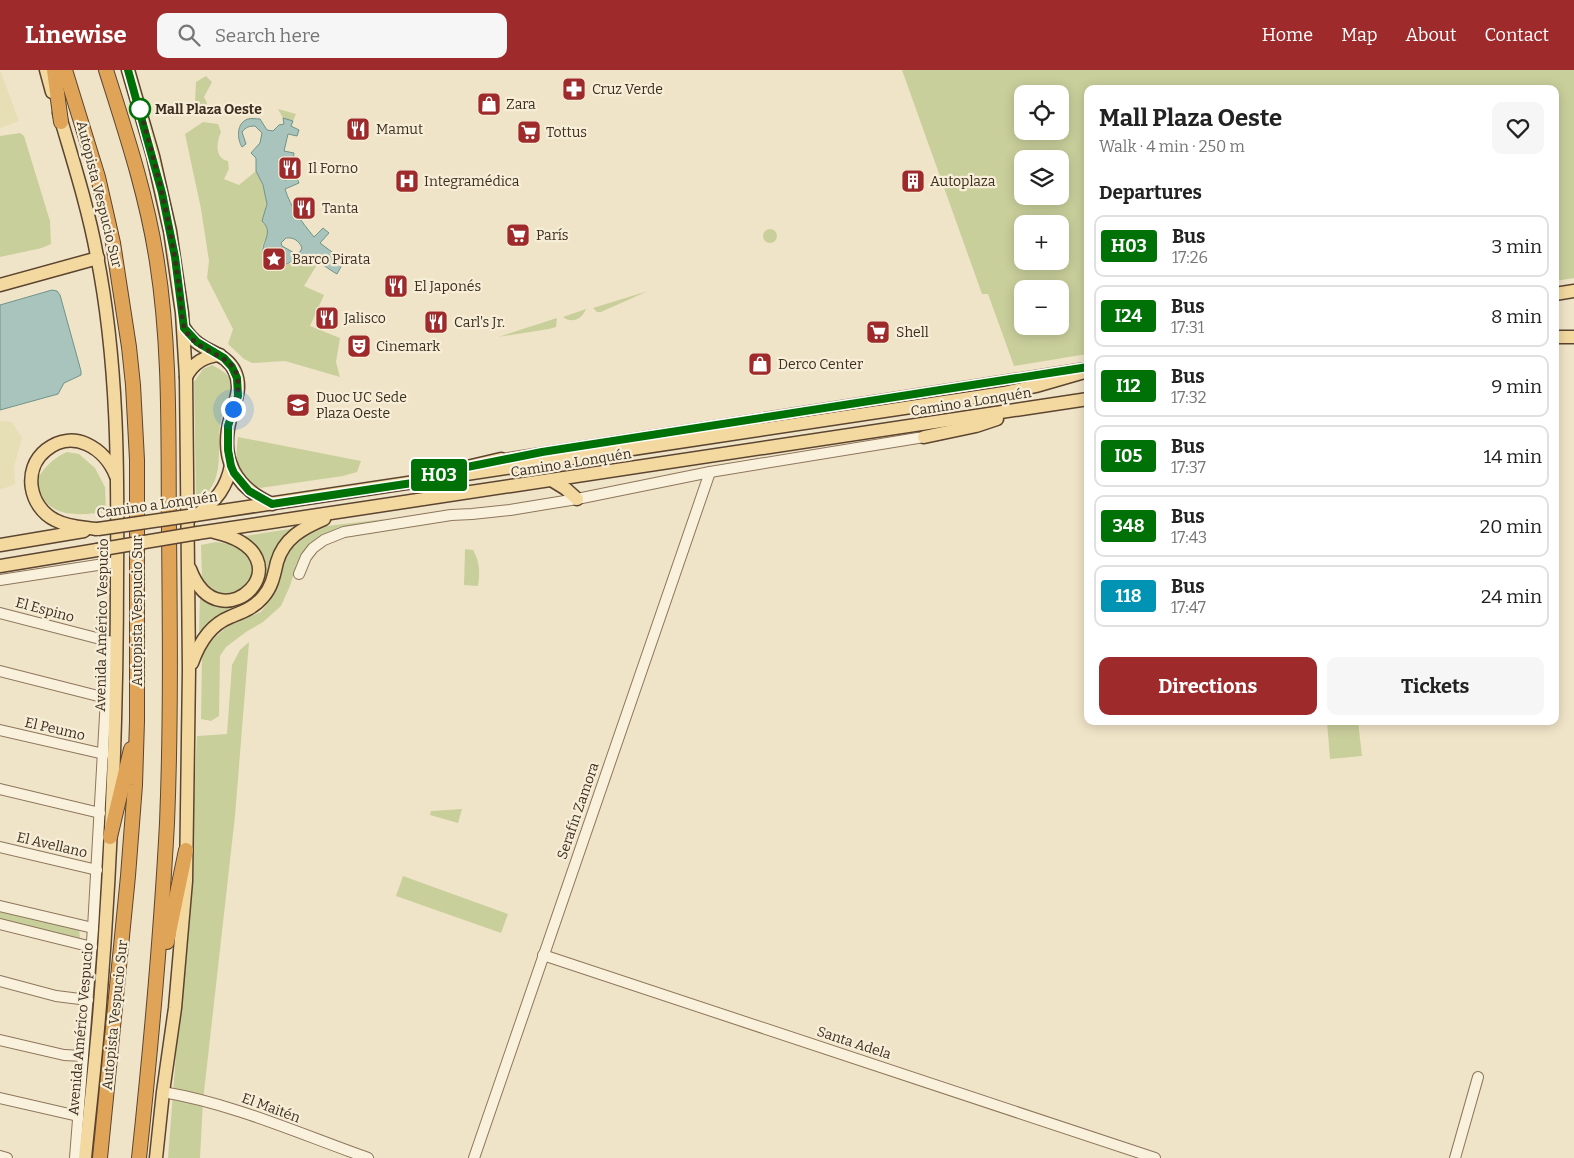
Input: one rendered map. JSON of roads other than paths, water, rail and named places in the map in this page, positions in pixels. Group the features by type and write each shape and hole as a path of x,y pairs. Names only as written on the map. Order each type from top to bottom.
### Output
{"highway":[{"path":"54,70 62,122"},
{"name":"Autopista Vespucio Sur","path":"66,70 106,210 119,276 130,356 136,422 138,485 137,721 133,830 100,1158"},
{"path":"106,70 135,164 152,231 161,286 166,344 170,700 167,820 155,996 139,1158"},
{"path":"110,837 137,721"},
{"path":"155,996 186,850"}],"main road":[{"name":"Avenida Américo Vespucio","path":"46,70 84,197 98,258 113,373 117,481 114,761 100,1004 85,1158"},
{"path":"128,70 162,193 175,257 184,328 186,377 189,670 186,881 180,966 156,1158"},
{"path":"0,285 98,258"},
{"path":"1559,293 1574,291"},
{"path":"184,328 197,342 220,355 232,367 238,384 238,396 228,426 231,466 238,480 249,491 272,504"},
{"path":"1559,337 1574,337"},
{"path":"186,377 192,367 202,360 220,355"},
{"name":"Camino a Lonquén","path":"0,545 1004,393 1084,373"},
{"name":"Camino a Lonquén","path":"0,566 203,532 1084,401"},
{"path":"924,437 976,426 1019,409"},
{"path":"97,529 77,527 50,518 36,503 31,490 34,466 41,454 51,446 64,442 80,442 91,445 100,452 110,464 117,481"},
{"path":"419,482 467,467 502,459"},
{"path":"196,515 220,493 227,480 231,466"},
{"path":"553,481 566,488 577,499"},
{"path":"189,670 201,642 209,631 220,622 252,607 263,597 273,579 280,554 288,541 305,528 340,513"},
{"path":"188,565 198,584 208,594 218,600 230,601 239,598 244,596 253,587 259,568 253,552 237,540 203,532"},
{"path":"112,642 117,612"},
{"path":"158,1132 160,1158"}],"street":[{"name":"Camino a Lonquén","path":"502,459 1084,368"},
{"name":"Camino a Lonquén","path":"299,574 306,557 313,548 324,540 344,532 451,515 501,511 577,499 710,472 924,437"},
{"name":"Serafín Zamora","path":"474,1158 710,472"},
{"path":"0,580 117,562"},
{"name":"El Espino","path":"0,613 112,642"},
{"name":"Avenida Américo Vespucio","path":"74,1158 92,947 106,698 112,642"},
{"path":"0,671 106,698"},
{"name":"El Peumo","path":"0,730 104,754"},
{"path":"0,789 100,813"},
{"name":"El Avellano","path":"0,847 97,870"},
{"path":"0,906 93,928"},
{"path":"0,924 92,947"},
{"name":"Santa Adela","path":"543,955 1155,1158"},
{"path":"0,982 56,996 88,1000"},
{"path":"0,1040 64,1055 82,1056"},
{"path":"1454,1158 1478,1077"},
{"name":"El Maitén","path":"163,1092 196,1098 227,1107 368,1158"},
{"path":"0,1098 78,1116"},
{"path":"0,1156 7,1158"}],"water":[{"path":"283,118 293,121 291,126 299,130 297,136 288,134 284,151 294,153 293,161 284,163 284,180 297,178 299,183 285,189 297,214 314,237 323,228 329,233 320,243 344,261 337,274 310,258 304,257 282,266 277,266 271,265 263,255 267,231 262,221 267,204 263,185 256,171 256,158 251,153 260,143 262,133 255,126 246,128 242,132 246,144 242,147 239,140 239,131 241,124 249,119 260,119 267,130 273,131 279,125 284,124","holes":["286,238 298,241 302,248 300,252 296,254 282,246 281,243","268,253 279,257 284,264 270,260 266,257"]},
{"path":"52,290 57,291 60,295 81,375 64,383 58,394 0,410 0,305"}],"place":[{"name":"Cruz Verde","path":"574,89"},
{"name":"Zara","path":"489,104"},
{"name":"Mall Plaza Oeste","path":"140,109"},
{"name":"Mamut","path":"358,129"},
{"name":"Tottus","path":"529,132"},
{"name":"Il Forno","path":"290,168"},
{"name":"Integramédica","path":"407,181"},
{"name":"Autoplaza","path":"913,181"},
{"name":"Tanta","path":"304,208"},
{"name":"París","path":"518,235"},
{"name":"Barco Pirata","path":"274,259"},
{"name":"El Japonés","path":"396,286"},
{"name":"Jalisco","path":"327,318"},
{"name":"Carl's Jr.","path":"436,322"},
{"name":"Shell","path":"878,332"},
{"name":"Cinemark","path":"359,346"},
{"name":"Derco Center","path":"760,364"},
{"name":"Duoc UC Sede Plaza Oeste","path":"298,405"}]}
